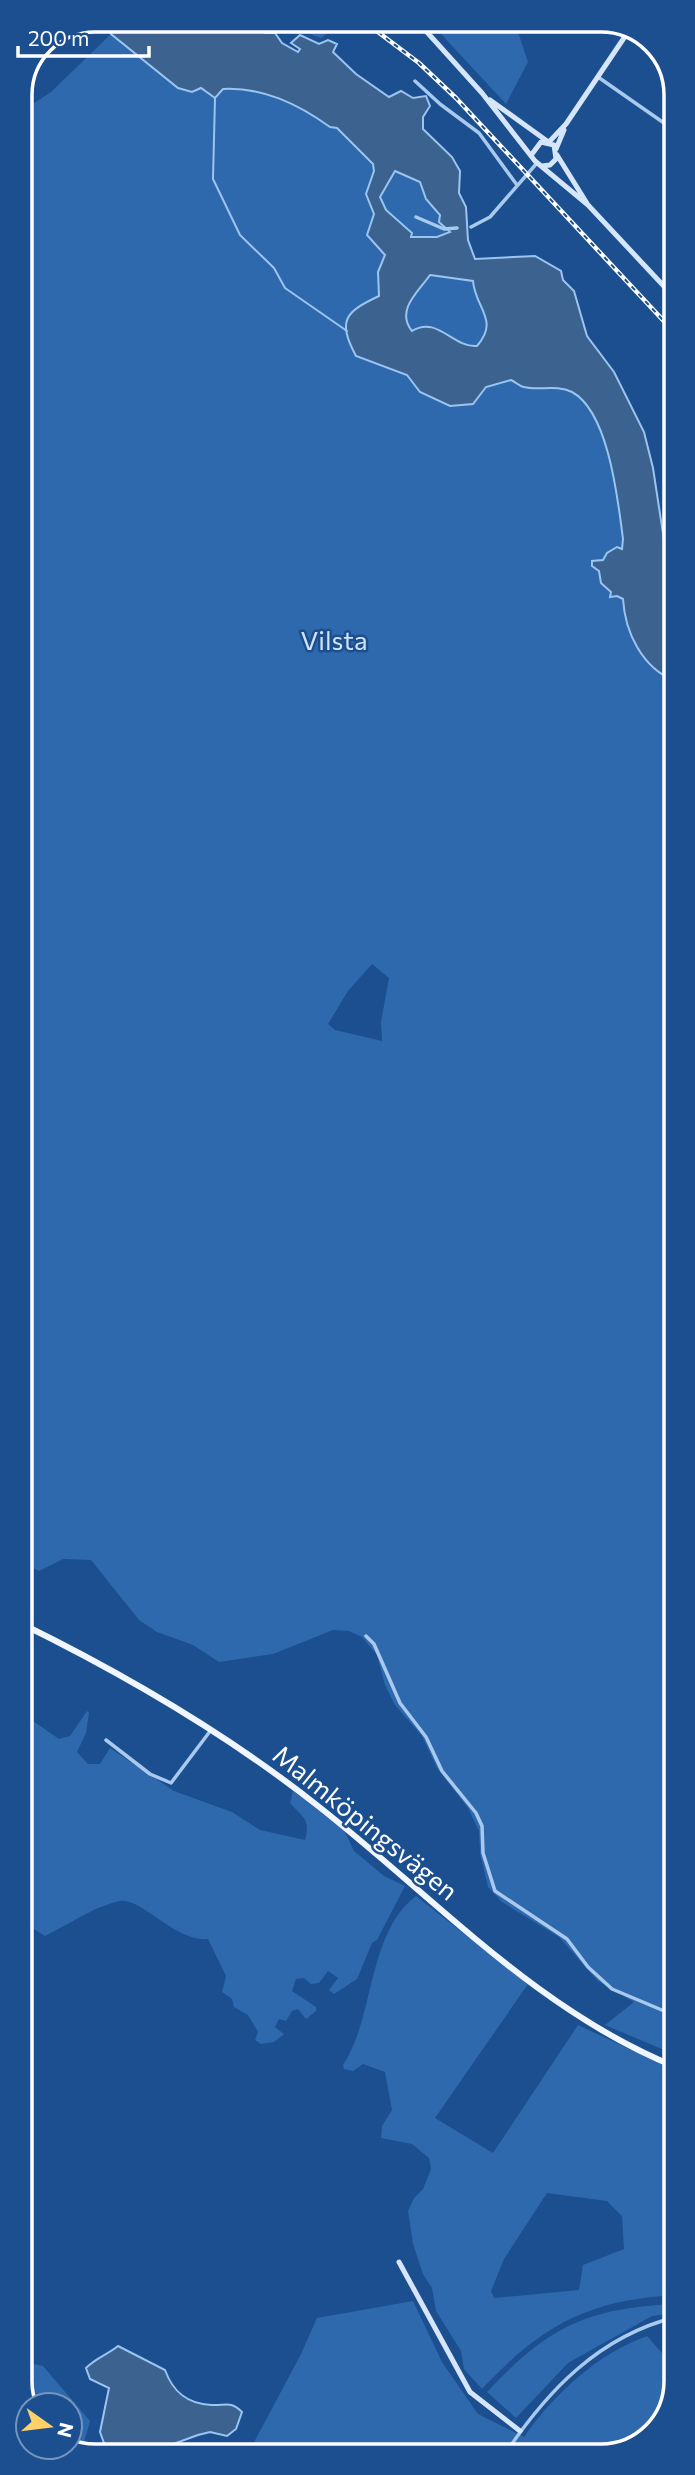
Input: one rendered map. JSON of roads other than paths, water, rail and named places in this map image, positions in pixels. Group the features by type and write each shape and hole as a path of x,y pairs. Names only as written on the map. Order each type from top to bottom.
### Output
{"main road":[{"path":"427,32 482,93 540,164 588,205 664,286"},
{"path":"533,154 537,145 548,142 566,124 625,37"},
{"path":"482,93 509,116 548,142 557,152 588,205"},
{"path":"540,164 552,164 566,124"},
{"name":"Malmköpingsvägen","path":"32,1630 211,1730 318,1806 554,2001 616,2039 664,2061"},
{"path":"399,2262 470,2392 520,2431"}],"street":[{"path":"598,77 664,123"},
{"path":"415,80 440,104 479,133 517,185"},
{"path":"471,227 490,217 517,185 540,164"},
{"path":"416,216 436,226 457,228"},
{"path":"366,1636 374,1644 395,1696 426,1737 438,1765 476,1813 482,1826 483,1853 495,1891 567,1939 588,1967 612,1989 664,2011"},
{"path":"106,1740 150,1774 171,1783 211,1730"},
{"path":"512,2444 555,2387 582,2364 616,2341 664,2322"}],"waterway":[{"path":"215,98 213,179 240,235 274,268 285,288 347,331"}],"railway":[{"path":"378,32 419,63 456,98 664,321"}],"park label":[{"name":"Vilsta","path":"334,641"}]}
